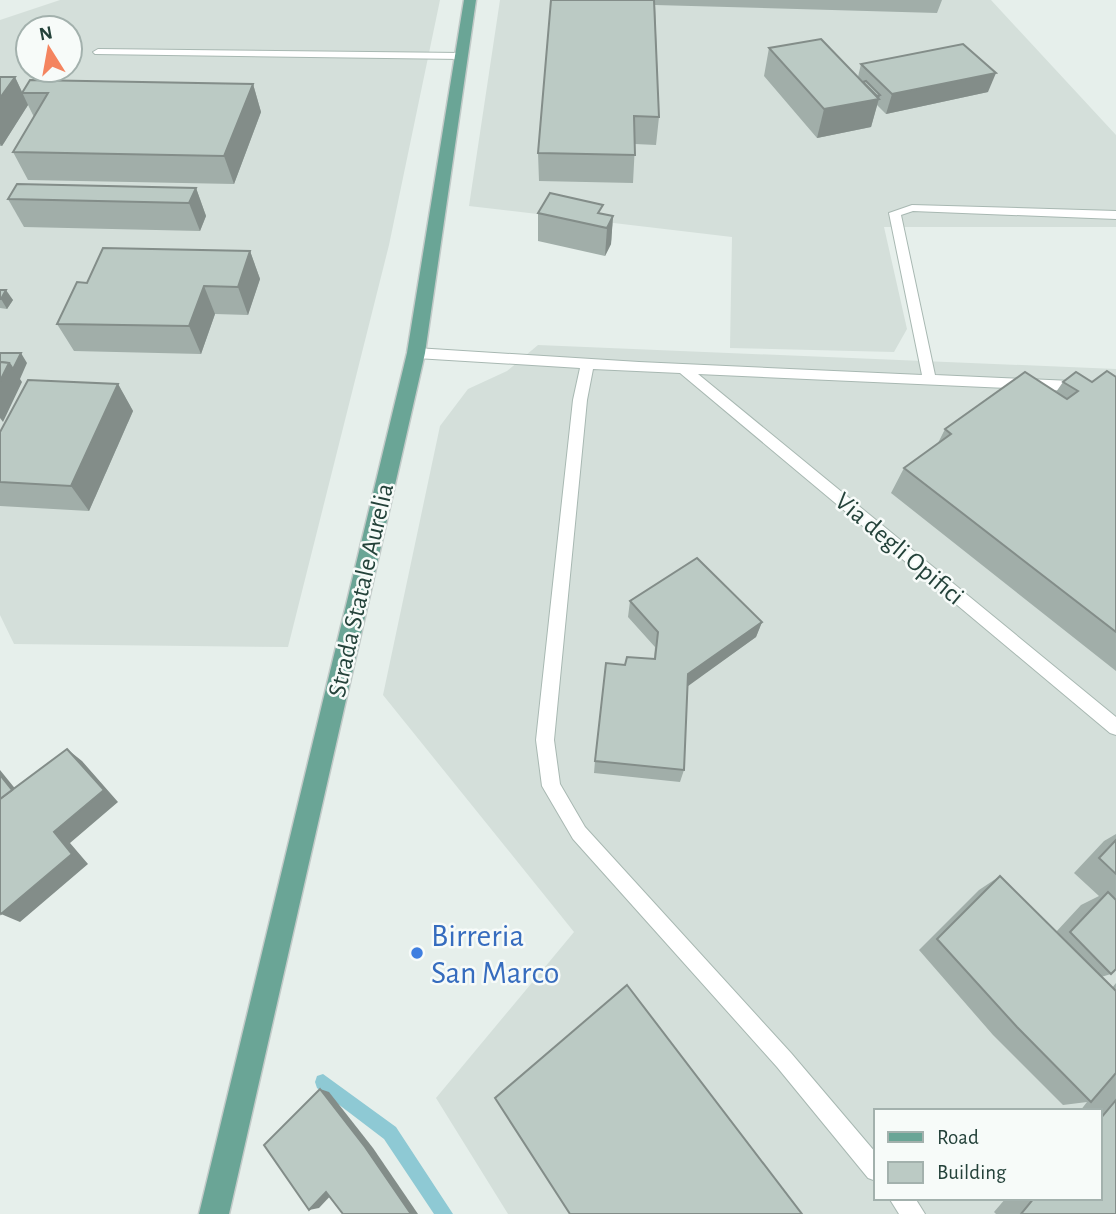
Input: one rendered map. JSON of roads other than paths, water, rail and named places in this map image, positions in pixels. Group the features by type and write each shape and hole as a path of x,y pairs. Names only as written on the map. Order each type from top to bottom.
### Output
{"main road":[{"name":"Strada Statale Aurelia","path":"214,1214 416,353 470,0"},
{"name":"Strada Statale Aurelia","path":"225,1176 226,1214"}],"lane":[{"path":"99,52 461,56"},
{"path":"929,379 895,213 912,208 1116,215"},
{"path":"416,353 683,369 1116,388"},
{"path":"587,364 580,400 545,740 551,786 579,832 784,1060 874,1168"},
{"name":"Via degli Opifici","path":"683,369 1116,727"},
{"path":"902,1200 914,1214"}],"waterway":[{"path":"323,1082 390,1133 444,1214"}],"place":[{"name":"Birreria San Marco","path":"417,953"}]}
